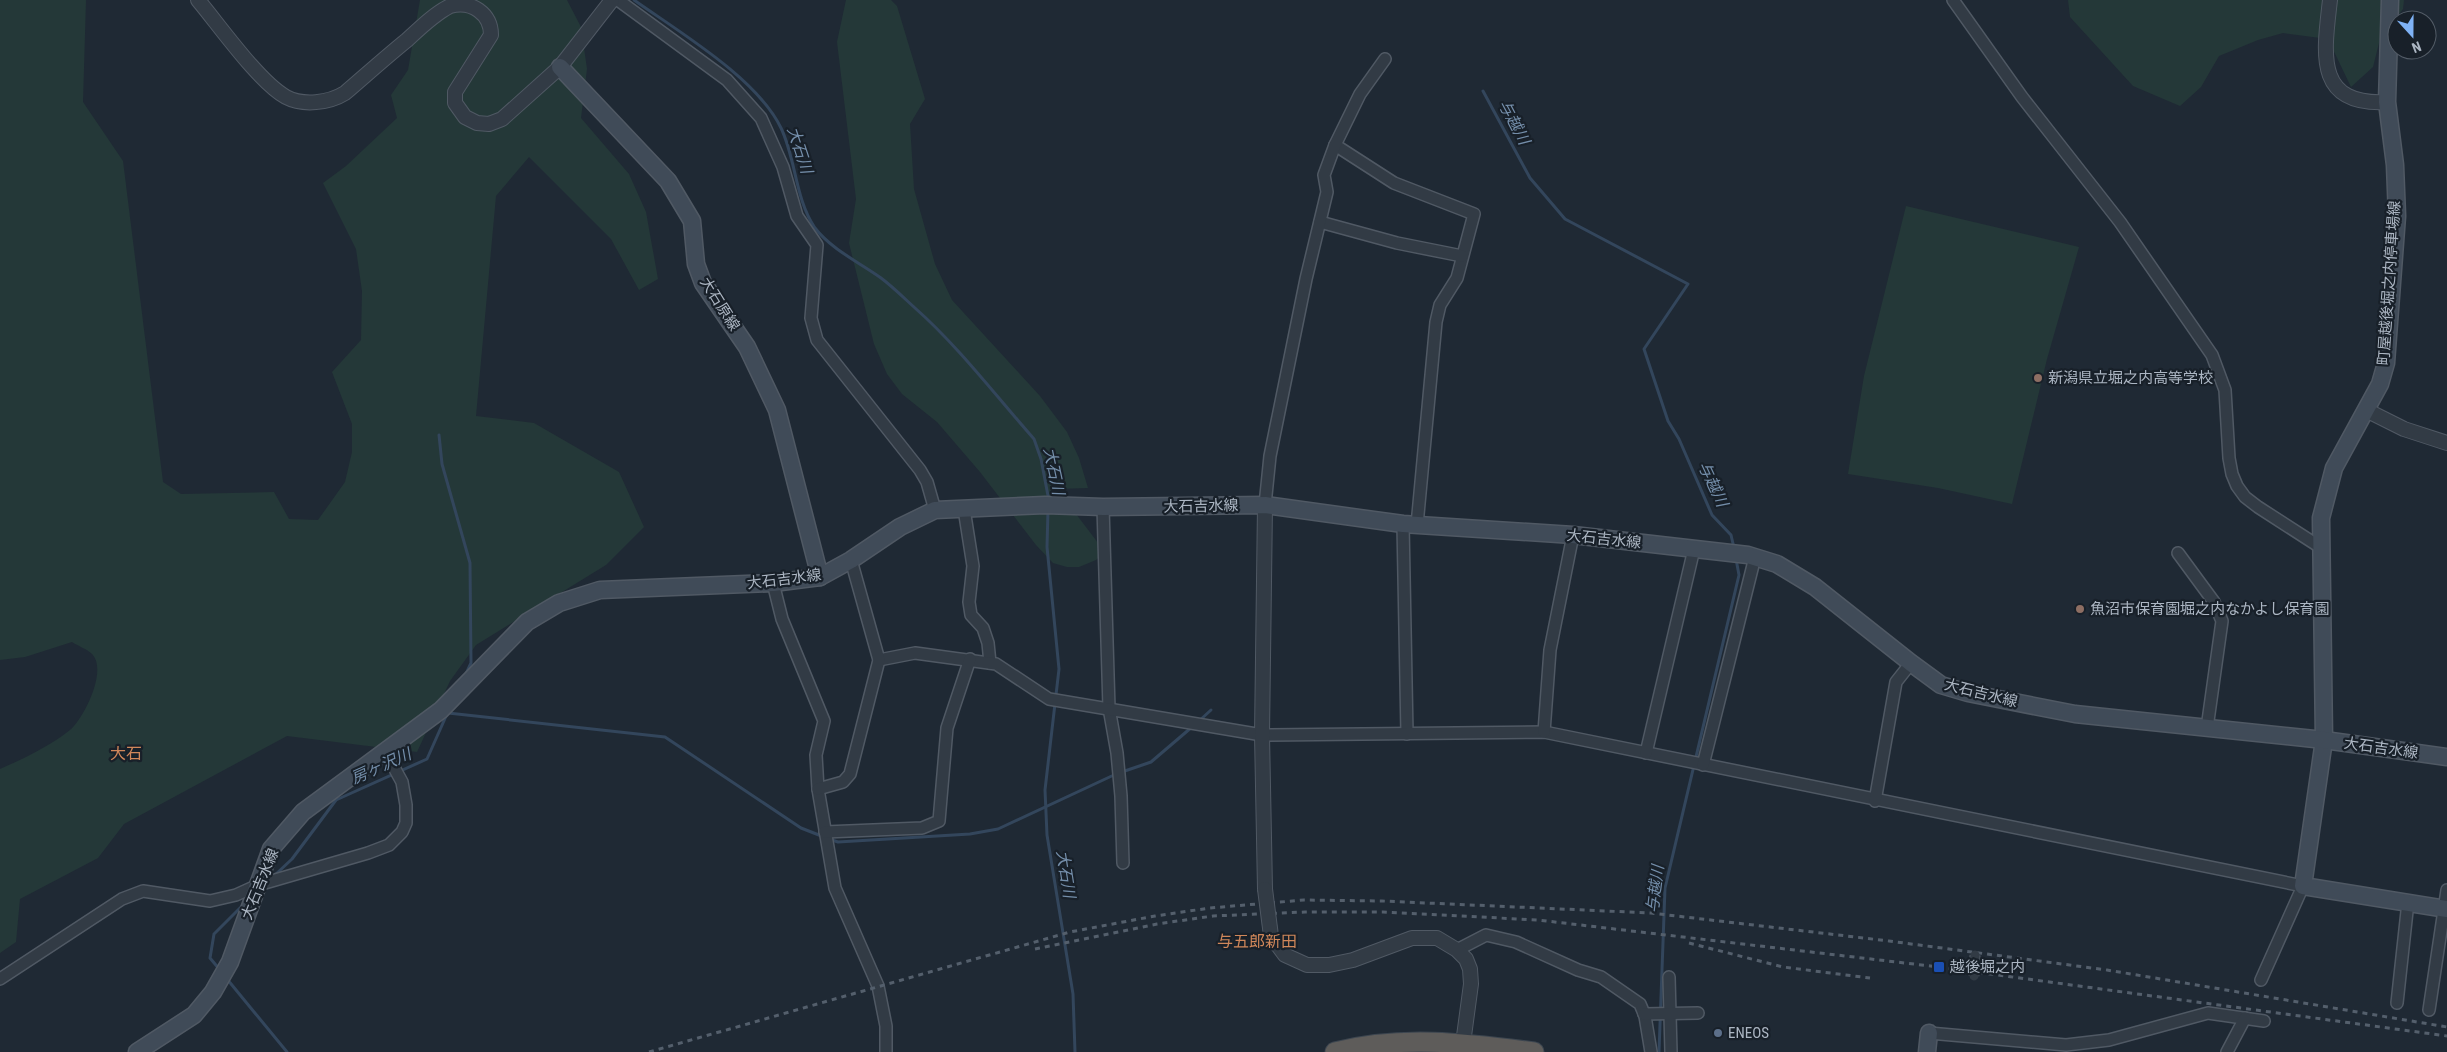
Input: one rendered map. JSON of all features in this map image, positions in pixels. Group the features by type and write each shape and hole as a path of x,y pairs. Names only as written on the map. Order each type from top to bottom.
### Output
{"highway":[{"path":"1335,1052 1359,1046 1405,1041 1534,1052"}],"main road":[{"name":"町屋越後堀之内停車場線","path":"2303,886 2324,740 2321,518 2334,468 2380,384 2386,363 2397,216 2395,165 2387,102 2390,0"},
{"name":"大石原線","path":"560,68 668,181 692,221 696,264 703,283 747,347 777,410 820,577"},
{"name":"大石吉水線","path":"137,1052 194,1015 213,992 230,962 271,848 303,812 441,710 526,622 559,603 600,590 773,583 820,577 851,560 900,527 935,510 1050,505 1103,507 1264,505 1410,524 1573,535 1755,557 1777,564 1815,587 1941,685 1968,693 2074,714 2324,740 2447,756"},
{"path":"2303,886 2446,908"},
{"path":"1927,1052 1929,1033"}],"street":[{"path":"198,0 267,81 284,96 293,100 321,102 333,100 345,93 434,17 451,6 464,3 476,6 484,12 491,24 490,36 455,92 455,103 464,117 476,123 489,124 502,119 560,68 612,0"},
{"path":"618,0 727,80 761,118 783,167 797,216 817,245 810,318 818,340 920,470 927,482 935,510"},
{"path":"1953,0 2022,97 2120,222 2212,355 2225,390 2229,458 2232,474 2237,486 2258,508 2320,547"},
{"path":"2330,0 2326,64 2330,78 2337,88 2348,97 2366,103 2387,102"},
{"path":"1385,59 1360,94 1335,144 1324,175 1327,192 1270,456 1264,505 1262,735 1265,889 1271,936 1285,956 1307,965 1329,965 1354,960 1412,938 1437,938 1457,950 1466,959 1471,984 1462,1047"},
{"path":"1335,144 1394,183 1474,214 1457,278 1440,305 1436,322 1410,524 1407,734"},
{"path":"1320,222 1397,243 1462,256"},
{"path":"2366,410 2404,428 2447,443"},
{"path":"1103,507 1108,708 1117,753 1123,863"},
{"path":"964,509 973,566 969,602 971,615 983,628 988,643 990,663"},
{"path":"1544,732 1550,650 1573,535"},
{"path":"1646,753 1694,549"},
{"path":"2178,553 2214,602 2222,621 2206,728"},
{"path":"1704,765 1755,557"},
{"path":"818,789 842,782 850,774 879,660 851,560"},
{"path":"773,583 782,619 824,721 816,755 818,789 835,888 878,986 886,1026 886,1052"},
{"path":"879,660 915,653 996,664 1049,699 1064,700 1262,735 1544,732 1875,801 2303,886 2261,980"},
{"path":"825,832 922,828 939,821 946,728 970,659"},
{"path":"1875,801 1896,682 1911,663"},
{"path":"0,979 122,899 143,891 210,901 236,895 258,885 368,853 389,845 402,832 406,823 406,805 402,782 386,751"},
{"path":"2429,1010 2446,908 2447,890"},
{"path":"2397,1003 2408,902"},
{"path":"1457,950 1486,935 1516,942 1578,970 1601,977 1640,1004 1650,1014 1651,1052"},
{"path":"1974,976 1975,955"},
{"path":"1669,977 1668,1013 1671,1052"},
{"path":"1650,1014 1698,1013"},
{"path":"1929,1033 2066,1045 2109,1040 2208,1013 2264,1021"},
{"path":"2227,1052 2245,1018"}],"green space":[{"path":"0,0 86,0 83,102 123,161 163,482 181,494 274,492 289,519 318,520 345,482 352,452 352,424 332,372 361,340 362,291 356,249 323,183 346,166 397,118 391,95 408,70 420,0 567,0 581,27 587,69 581,118 629,174 646,212 658,279 639,290 611,239 529,157 496,196 476,416 534,423 619,472 644,527 606,565 476,645 450,681 417,752 287,736 124,824 98,858 20,899 16,942 0,953 0,769 36,752 76,724 92,694 97,671 96,661 92,654 72,642 25,657 0,660"},
{"path":"846,0 891,0 897,6 925,99 910,124 914,189 935,264 952,300 1040,396 1067,432 1079,458 1088,488 1057,489 1105,552 1096,560 1079,567 1067,567 1053,563 1036,545 980,472 937,422 902,394 887,374 874,344 849,243 856,199 837,42"},
{"path":"2068,0 2404,0 2402,10 2387,10 2387,30 2380,39 2373,67 2351,87 2328,39 2283,33 2258,40 2219,56 2201,87 2180,106 2133,86 2070,17"},
{"path":"1906,206 2079,247 2047,359 2012,504 1938,488 1848,474 1864,376"}],"waterway":[{"name":"大石川","path":"634,0 715,57 754,91 770,109 786,140 799,192 808,217 815,228 829,243 881,278 931,323 1034,439 1041,459 1049,501"},
{"name":"与越川","path":"1483,91 1530,178 1565,219 1688,284 1644,349 1668,421 1679,439 1712,515 1731,535 1734,548"},
{"name":"房ヶ沢川","path":"439,435 442,464 470,563 471,663 465,676"},
{"name":"大石川","path":"1048,510 1047,547 1059,669 1045,790 1047,835 1073,994 1075,1052"},
{"name":"与越川","path":"1659,1052 1665,888 1739,575 1736,559"},
{"path":"1199,721 1211,710"},
{"path":"448,713 665,737 801,828 824,837"},
{"name":"房ヶ沢川","path":"275,875 292,859 336,800 427,759 447,714"},
{"path":"829,839 838,842 970,834 998,829 1116,774 1151,762 1192,727"},
{"name":"房ヶ沢川","path":"220,970 210,958 214,934 243,905"},
{"name":"房ヶ沢川","path":"227,979 287,1052"}],"railway":[{"path":"649,1052 1070,932 1210,908 1304,900 1382,901 1651,913 1889,941 2107,970 2447,1027"},
{"path":"1035,949 1157,924 1213,916 1305,912 1383,912 1538,920 1939,967 2447,1036"},
{"path":"1689,943 1783,967 1870,978"}],"place":[{"name":"新潟県立堀之内高等学校","path":"2038,378"},
{"name":"魚沼市保育園堀之内なかよし保育園","path":"2080,609"},
{"name":"越後堀之内","path":"1939,967"},
{"name":"ENEOS","path":"1718,1033"}],"district":[{"name":"大石","path":"126,753"},
{"name":"与五郎新田","path":"1257,941"}]}
